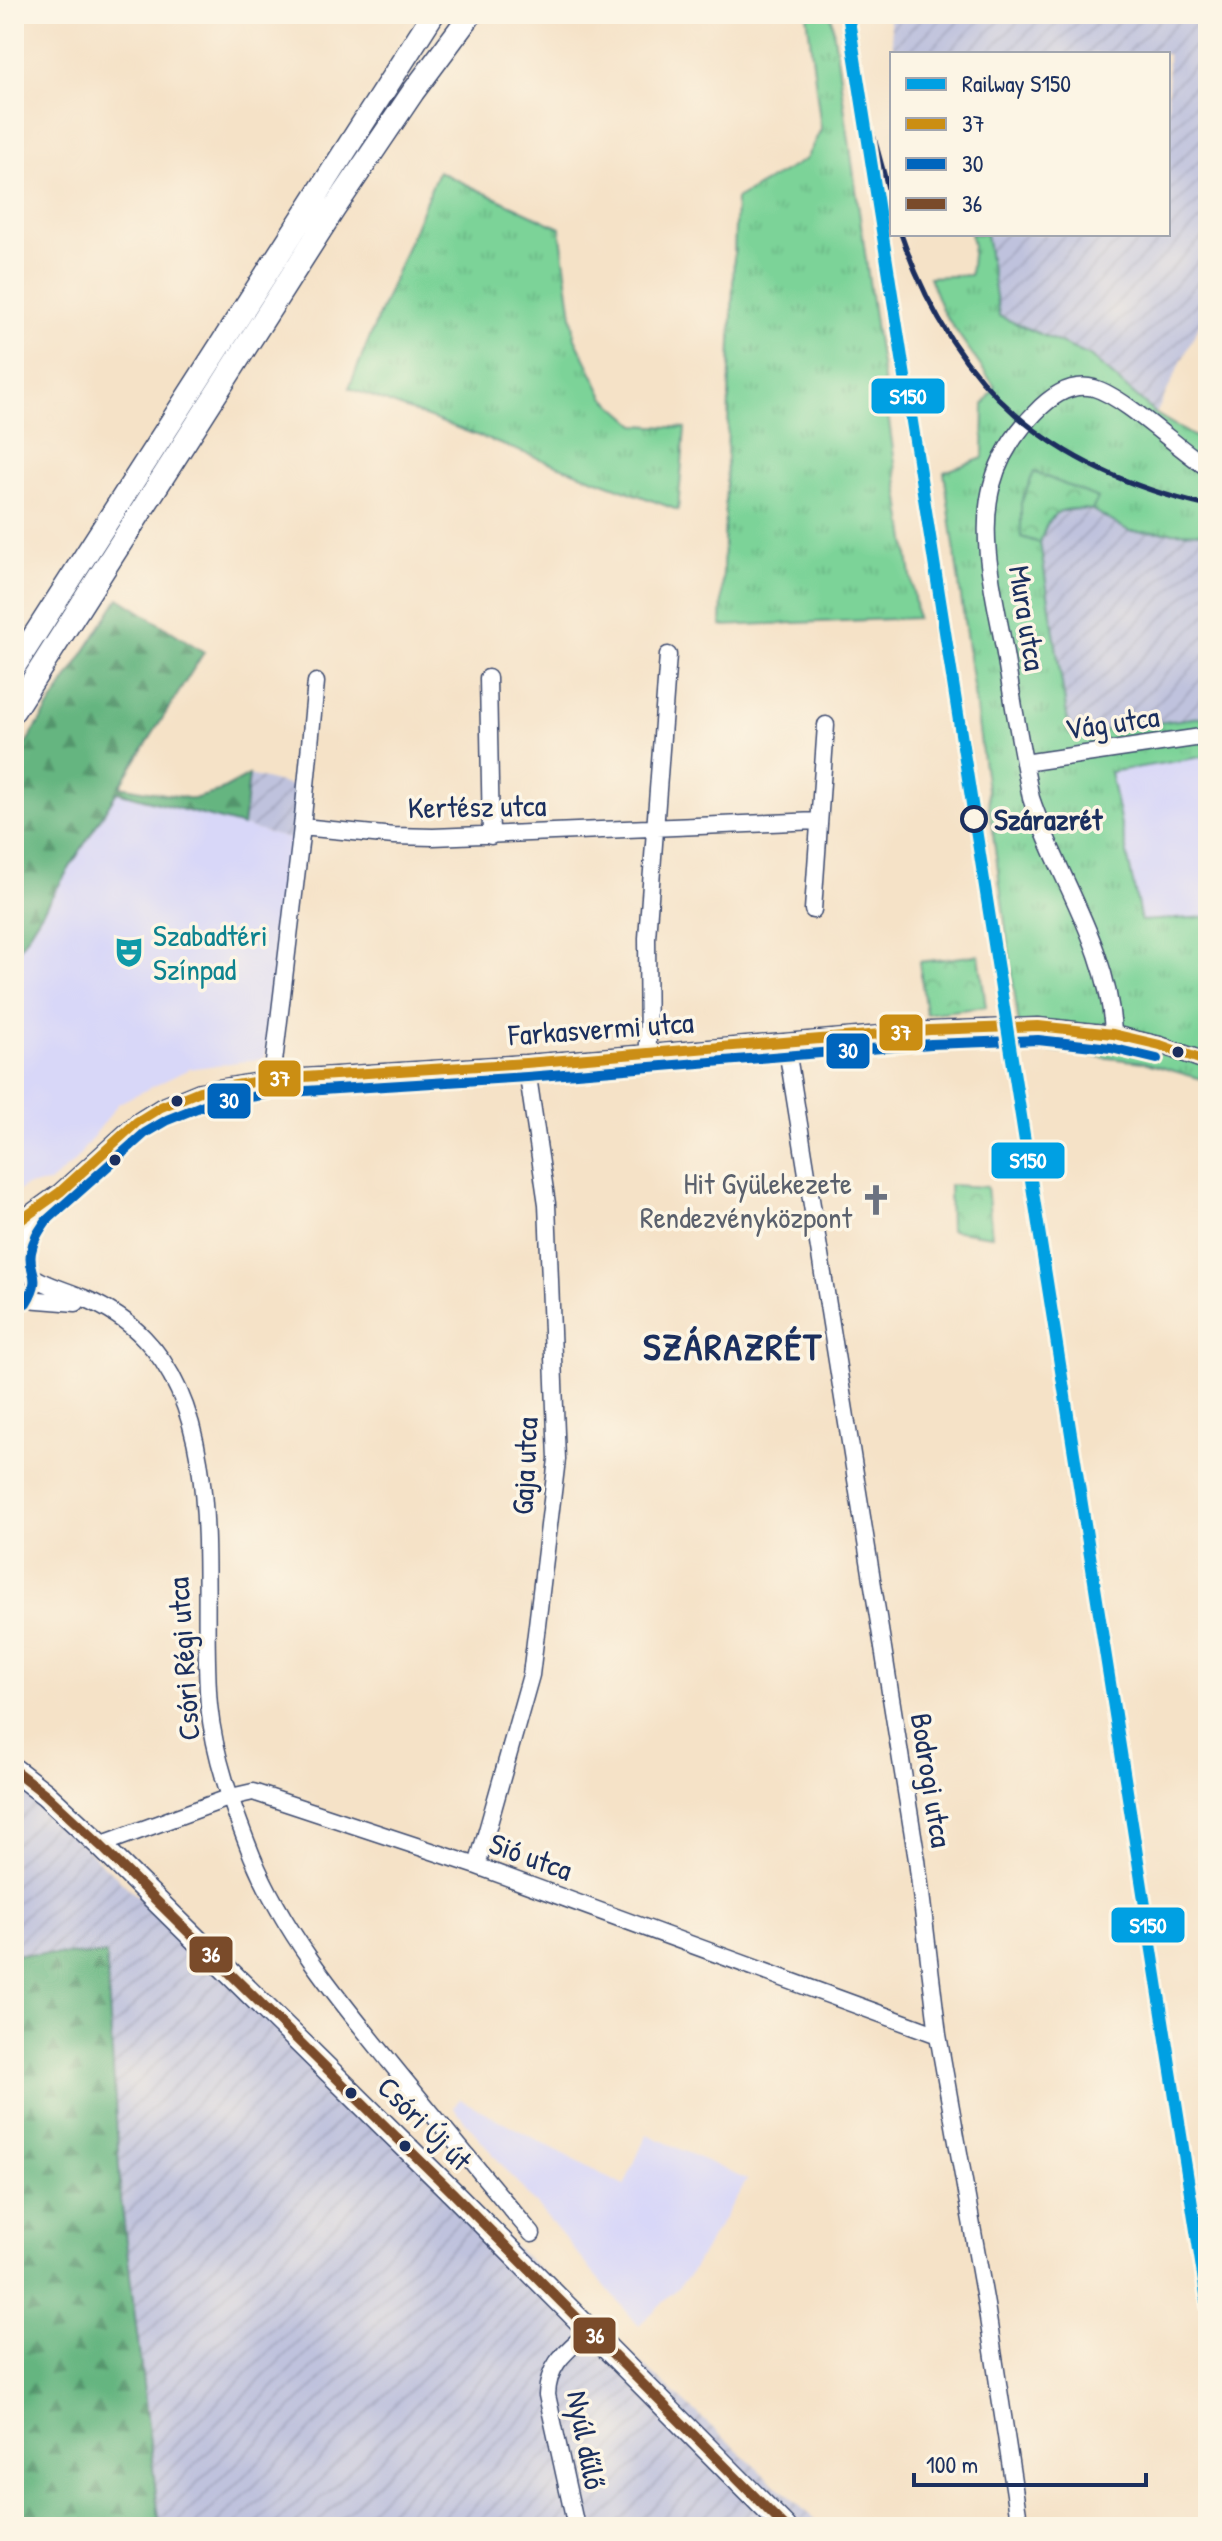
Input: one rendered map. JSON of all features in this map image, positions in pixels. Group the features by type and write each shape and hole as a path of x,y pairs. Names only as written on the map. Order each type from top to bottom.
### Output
{"main road":[{"path":"14,667 433,14"},
{"path":"14,710 334,209 413,92 471,14"},
{"name":"Csóri Új út","path":"14,1770 100,1845 452,2192 785,2527"}],"street":[{"name":"Mura utca","path":"1113,1034 1111,1000 1093,942 1038,820 1024,763 991,572 988,544 992,486 1010,444 1032,416 1060,393 1080,386 1092,388 1120,402 1208,468"},
{"path":"648,1053 646,973 668,655"},
{"path":"488,678 491,836"},
{"path":"272,1079 316,682"},
{"path":"813,910 826,725"},
{"name":"Vág utca","path":"1024,763 1208,736"},
{"name":"Kertész utca","path":"302,827 394,836 491,836 818,821"},
{"name":"Farkasvermi utca","path":"14,1225 35,1212 137,1122 161,1107 200,1091 272,1079 526,1063 930,1030 1038,1026 1113,1034 1160,1045 1208,1062"},
{"name":"Bodrogi utca","path":"786,1043 917,1860 938,2035 986,2305 1020,2527"},
{"name":"Gaja utca","path":"477,1866 531,1675 557,1459 547,1204 526,1063"},
{"name":"Farkasvermi utca","path":"14,1297 21,1284 16,1263 22,1232 35,1212"},
{"name":"Csóri Régi utca","path":"16,1263 46,1285 86,1299 124,1321 151,1346 167,1368 184,1402 199,1455 203,1488 210,1706 219,1763 266,1885 321,1976 532,2234"},
{"name":"Csóri Régi utca","path":"14,1297 99,1307"},
{"name":"Sió utca","path":"100,1845 231,1797 253,1792 477,1866 938,2035"},
{"name":"Nyúl dűlő","path":"576,2527 547,2395 547,2378 554,2365 589,2331"}],"shaded area":[{"path":"889,14 1208,14 1208,307 1156,414 1090,356 999,316 986,236 1170,236 1170,52 894,52"},
{"path":"1092,510 1129,531 1208,533 1208,716 1070,735 1040,543 1046,522 1057,512"},
{"path":"1208,756 1208,917 1141,922 1110,771"},
{"path":"249,775 300,788 293,840 243,826"},
{"path":"117,791 293,840 265,1058 189,1069 119,1103 73,1163 49,1183 25,1186 14,1195 14,958"},
{"path":"14,1782 614,2339 823,2527 160,2527 121,2199 106,1955 14,1954"},
{"path":"460,2099 624,2186 647,2134 747,2180 688,2277 639,2326 453,2107"}],"green space":[{"path":"807,14 831,14 917,618 721,626 736,199 806,159 821,129"},
{"path":"438,171 560,228 575,338 604,397 636,425 685,428 678,510 349,388"},
{"path":"971,236 986,236 999,316 1090,356 1156,414 1208,445 1208,533 1129,531 1092,510 1076,509 1057,512 1047,522 1040,543 1070,735 1208,716 1208,756 1110,772 1141,921 1208,917 1208,1081 1143,1062 1022,1048 944,472 983,458 984,404 995,387 943,312 929,277 970,275 973,245"},
{"path":"1034,472 1098,498 1092,510 1071,509 1057,513 1048,524 1040,543 1021,537 1021,503"},
{"path":"119,598 204,652 120,786 193,799 218,792 249,775 243,826 117,792 14,957 14,762"},
{"path":"979,955 986,1007 926,1014 919,962"},
{"path":"949,1185 987,1187 992,1236 950,1230"},
{"path":"14,1954 106,1955 121,2199 160,2527 14,2527"}],"railway":[{"path":"851,36 867,112 890,196"},
{"path":"902,236 923,288 949,336 980,378 1015,414 1055,445 1101,470 1152,490 1208,506"}],"rail line":[{"name":"S150","path":"848,14 1208,2307"}],"transit line":[{"name":"37","path":"14,1225 60,1192 137,1122 161,1107 200,1091 272,1079 526,1063 930,1030 1038,1026 1113,1034 1160,1045 1208,1062"},
{"name":"30","path":"26,1303 34,1285 30,1259 32,1248 46,1221 145,1133 204,1105 274,1093 527,1077 931,1044 1038,1040 1111,1048 1157,1059"},
{"name":"36","path":"14,1770 100,1845 452,2192 785,2527"}],"place":[{"name":"Szárazrét","path":"974,819"},
{"name":"Szabadtéri Színpad","path":"129,952"},
{"name":"Hit Gyülekezete Rendezvényközpont","path":"876,1200"}],"district":[{"name":"SZÁRAZRÉT","path":"733,1346"}]}
